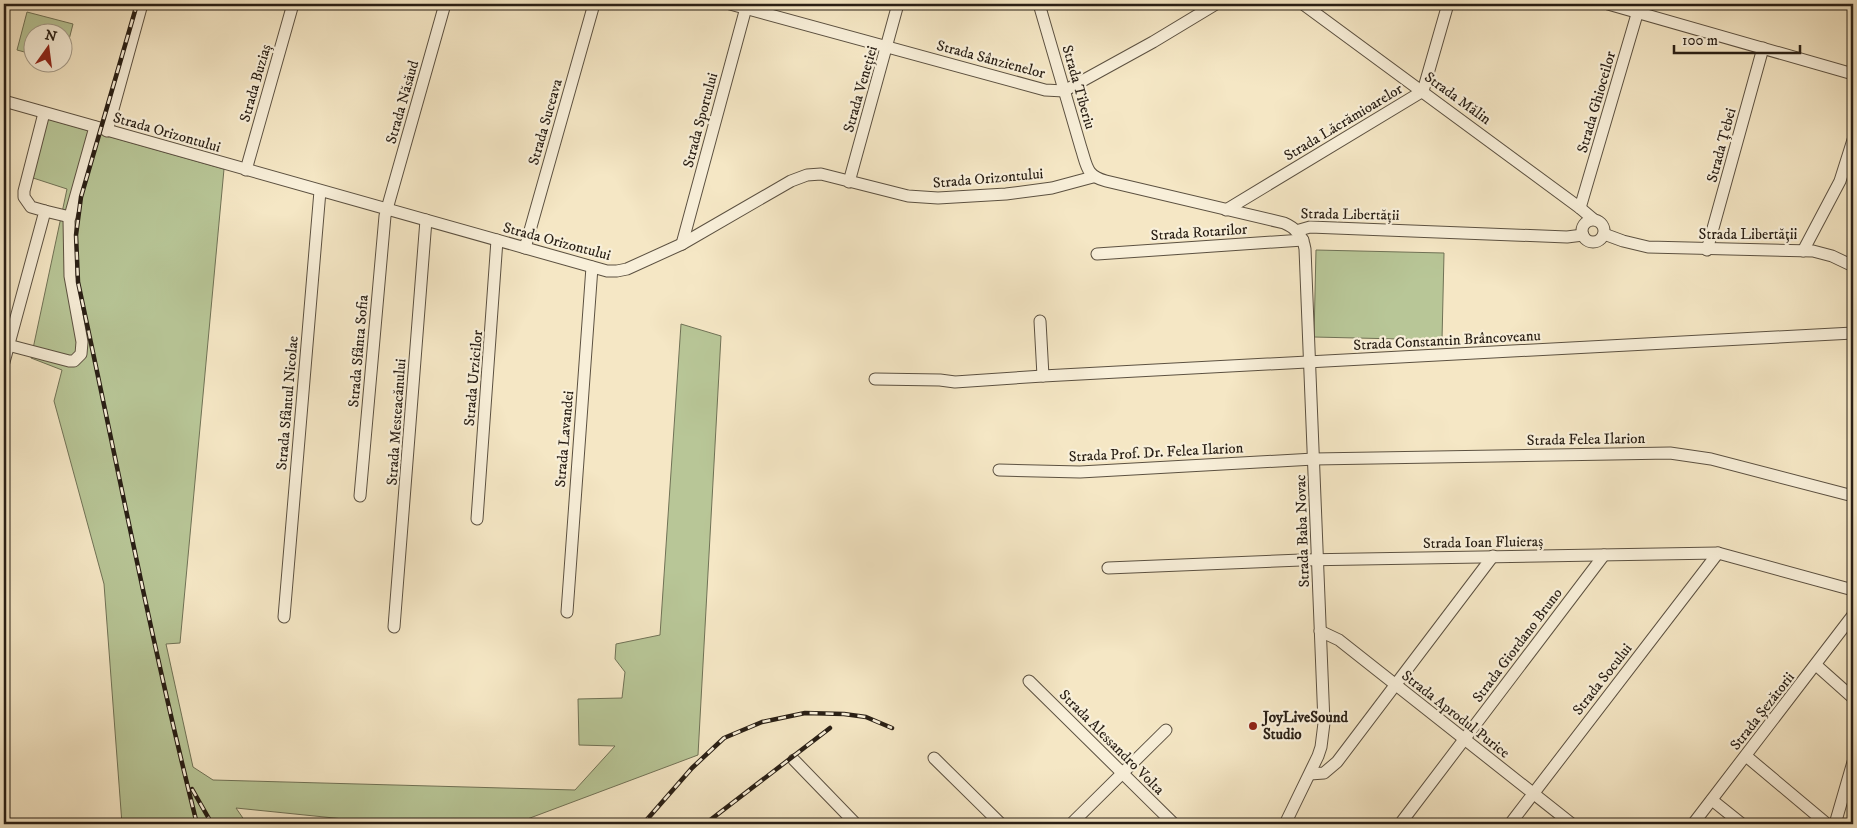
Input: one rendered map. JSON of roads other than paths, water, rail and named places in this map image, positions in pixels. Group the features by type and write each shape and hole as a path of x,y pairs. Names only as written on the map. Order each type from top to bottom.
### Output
{"street":[{"path":"6,344 69,362 74,361 81,354 82,342 70,276 70,217 142,4"},
{"name":"Strada Buziaș","path":"246,170 292,4"},
{"name":"Strada Năsăud","path":"388,209 445,4"},
{"name":"Strada Suceava","path":"525,248 594,4"},
{"name":"Strada Sânzienelor","path":"730,4 746,6 1044,90 1064,91"},
{"name":"Strada Veneției","path":"849,182 898,4"},
{"name":"Strada Tiberiu","path":"1039,4 1088,170 1093,177"},
{"path":"1064,91 1153,42 1216,4"},
{"name":"Strada Mălin","path":"1303,4 1423,91 1593,219"},
{"name":"Strada Lăcrămioarelor","path":"1226,210 1423,91 1448,4"},
{"path":"1608,4 1639,8 1763,48 1853,74"},
{"name":"Strada Sportului","path":"682,244 746,6"},
{"name":"Strada Ghioceilor","path":"1580,208 1639,8"},
{"name":"Strada Țebei","path":"1707,250 1763,48"},
{"name":"Strada Orizontului","path":"4,102 592,267 617,272 682,244 800,177 821,174 908,196 938,198 1006,194 1052,188 1093,177"},
{"path":"44,113 24,197 30,207 70,217"},
{"name":"Strada Libertății","path":"1604,234 1648,247 1803,251 1840,181 1853,140"},
{"name":"Strada Libertății","path":"1093,177 1106,182 1284,223 1300,235 1310,226 1567,237 1583,235"},
{"name":"Strada Sfântul Nicolae","path":"284,617 320,191"},
{"name":"Strada Sfânta Sofia","path":"360,496 385,216 388,209"},
{"path":"4,362 6,344 45,211"},
{"path":"1593,219 1602,224 1605,230 1604,234 1600,240 1588,241 1583,235 1584,225 1593,219"},
{"name":"Strada Mesteacănului","path":"394,627 426,220"},
{"name":"Strada Rotarilor","path":"1097,254 1300,235"},
{"name":"Strada Baba Novac","path":"1285,824 1318,756 1323,735 1305,250 1300,235"},
{"name":"Strada Urzicilor","path":"478,518 498,240"},
{"path":"1803,251 1823,253 1853,266"},
{"name":"Strada Lavandei","path":"566,612 592,267"},
{"path":"1040,321 1043,376"},
{"name":"Strada Constantin Brâncoveanu","path":"875,379 955,382 1853,333"},
{"name":"Strada Felea Ilarion","path":"1314,459 1670,453 1711,459 1853,496"},
{"name":"Strada Prof. Dr. Felea Ilarion","path":"999,470 1080,472 1314,459"},
{"name":"Strada Ioan Fluieraș","path":"1108,568 1318,560 1718,553 1853,590"},
{"name":"Strada Socului","path":"1510,824 1718,553"},
{"name":"Strada Giordano Bruno","path":"1400,824 1604,555"},
{"path":"1310,774 1324,772 1337,762 1493,556"},
{"name":"Strada Șezătorii","path":"1694,824 1853,615"},
{"name":"Strada Aprodul Purice","path":"1320,631 1339,640 1572,824"},
{"path":"1816,665 1853,698"},
{"name":"Strada Alessandro Volta","path":"1029,681 1174,824"},
{"path":"1071,824 1166,730"},
{"path":"1746,756 1827,824"},
{"path":"934,758 1001,824"},
{"path":"794,760 856,824"},
{"path":"1835,824 1853,762"},
{"path":"1712,800 1742,824"}],"railway":[{"path":"137,4 81,197 76,235 78,282 150,622 197,824"},
{"path":"643,824 692,768 724,738 762,722 805,713 844,714 866,717 892,728"},
{"path":"705,824 830,728"},
{"path":"192,789 212,824"}],"place":[{"name":"JoyLiveSound Studio","path":"1253,726"}]}
